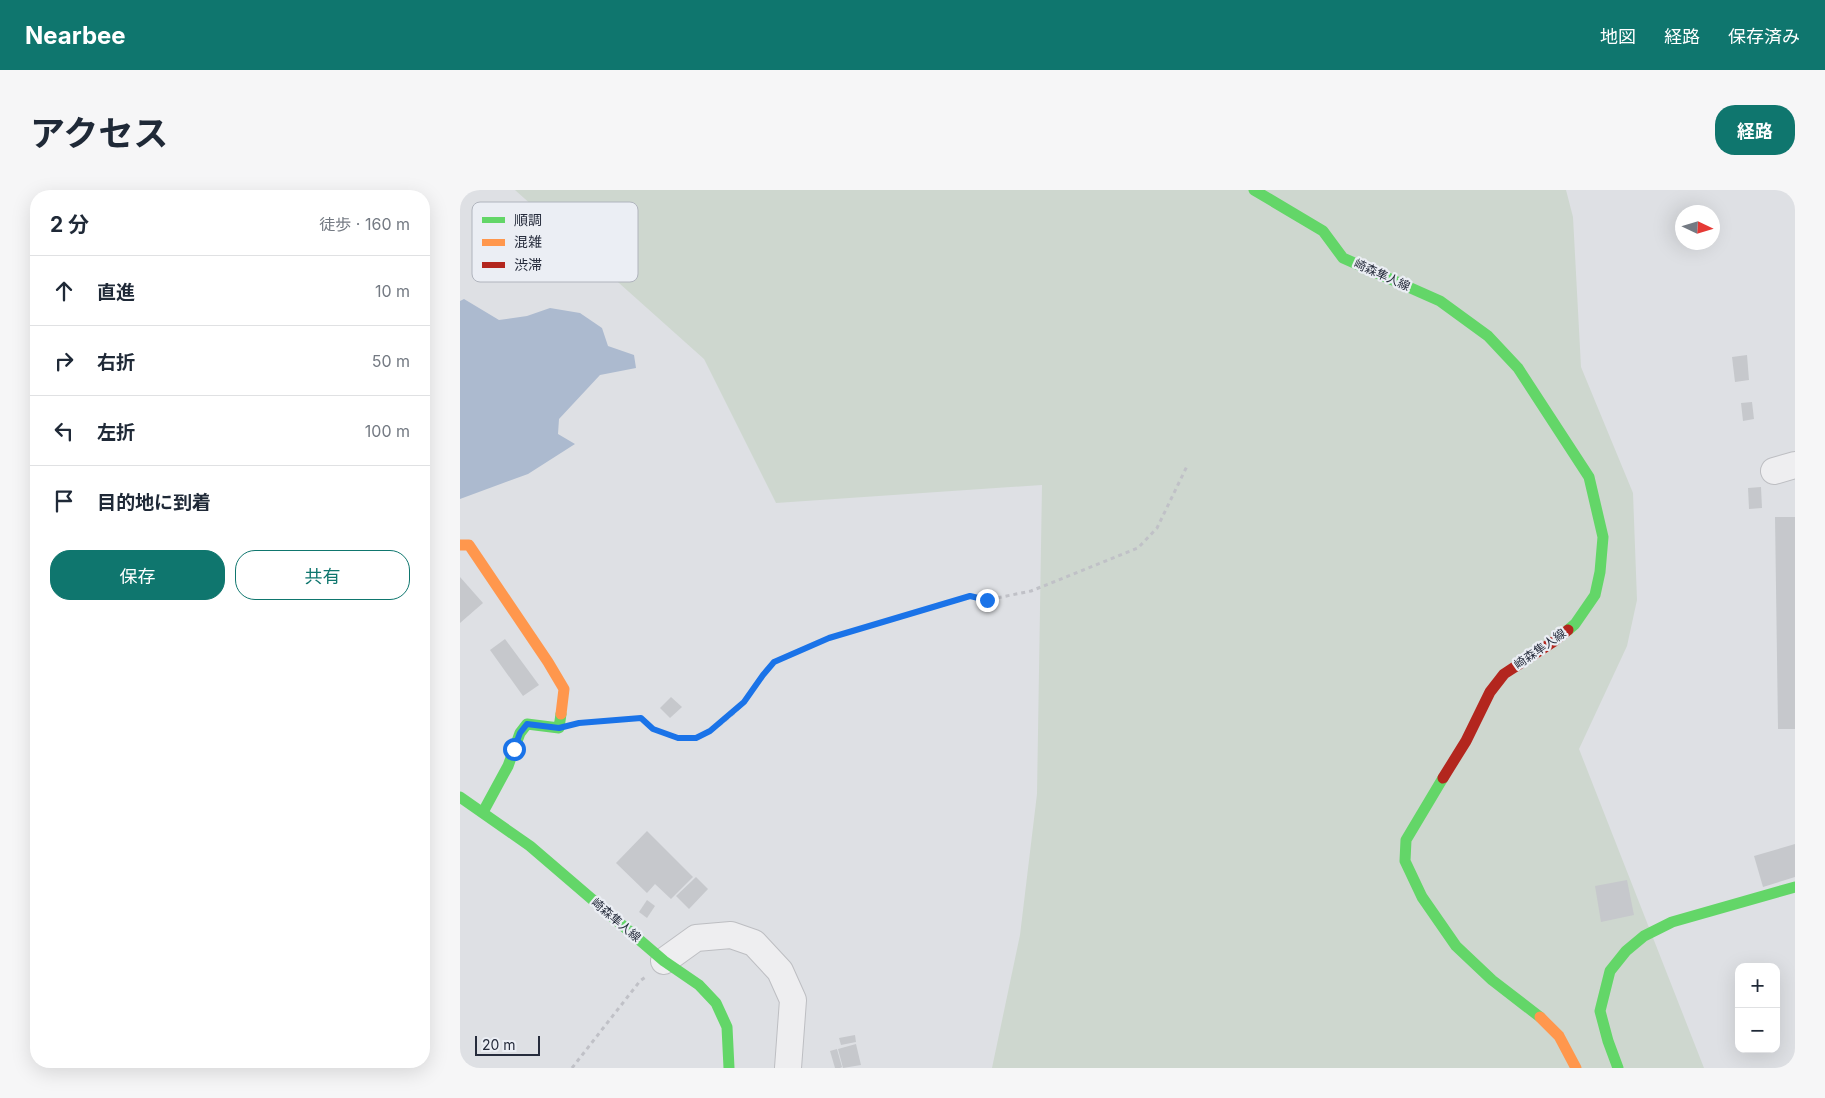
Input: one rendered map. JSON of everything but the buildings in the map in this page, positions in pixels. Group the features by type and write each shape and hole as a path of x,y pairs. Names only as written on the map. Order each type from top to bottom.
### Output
{"main road":[{"name":"崎森隼人線","path":"1254,190 1323,231 1343,258 1440,301 1488,336 1518,368 1589,477 1598,508 1603,537 1600,572 1595,595 1575,624 1553,642 1504,674 1490,692 1466,741 1406,840 1405,861 1422,897 1456,946 1492,980 1542,1018 1559,1036 1576,1068"},
{"path":"460,545 469,545 548,662 564,689 559,728 527,724 520,733 508,766 483,812"},
{"name":"崎森隼人線","path":"460,797 530,846 664,961 699,984 716,1003 728,1027 729,1068"},
{"path":"1618,1068 1600,1011 1610,971 1626,951 1644,936 1672,922 1795,887"}],"street":[{"path":"664,961 696,938 731,935 754,942 780,971 793,1000 788,1068"}],"path":[{"path":"559,728 579,723 641,718 653,729 678,738 696,738 710,731 744,702 774,662 829,638 970,596 987,600 1031,592 1138,548 1157,528 1188,464"},
{"path":"572,1068 640,981 664,961"}],"shaded area":[{"path":"515,190 1566,190 1573,217 1581,367 1633,493 1637,600 1627,646 1579,749 1704,1068 992,1068 1020,935 1037,794 1042,485 776,503 704,359 618,282 638,282 638,202 528,202"}],"water":[{"path":"464,299 499,320 527,316 550,308 580,313 602,328 608,346 634,355 636,368 600,375 559,419 558,434 575,444 528,474 460,499 460,301"}],"traffic: fast":[{"path":"1254,190 1323,231 1343,258 1440,301 1488,336 1518,368 1589,477 1603,537 1600,572 1595,595 1575,624 1568,630"},
{"path":"483,812 508,766 520,733 527,724 559,728 561,714"},
{"path":"1443,778 1406,840 1405,861 1422,897 1456,946 1492,980 1540,1017"},
{"path":"460,797 530,846 664,961 699,985 716,1003 727,1027 729,1068"},
{"path":"1618,1068 1600,1011 1610,971 1626,951 1644,936 1672,922 1795,887"}],"traffic: slow":[{"path":"460,545 469,545 548,662 564,689 561,714"},
{"path":"1540,1017 1559,1036 1576,1068"}],"traffic: jam":[{"path":"1443,778 1466,741 1490,692 1504,674 1568,630"}],"route":[{"path":"514,749 520,733 527,724 559,728 579,723 641,718 653,729 678,738 696,738 710,731 744,702 774,662 829,638 942,606 970,596 987,600"}]}
